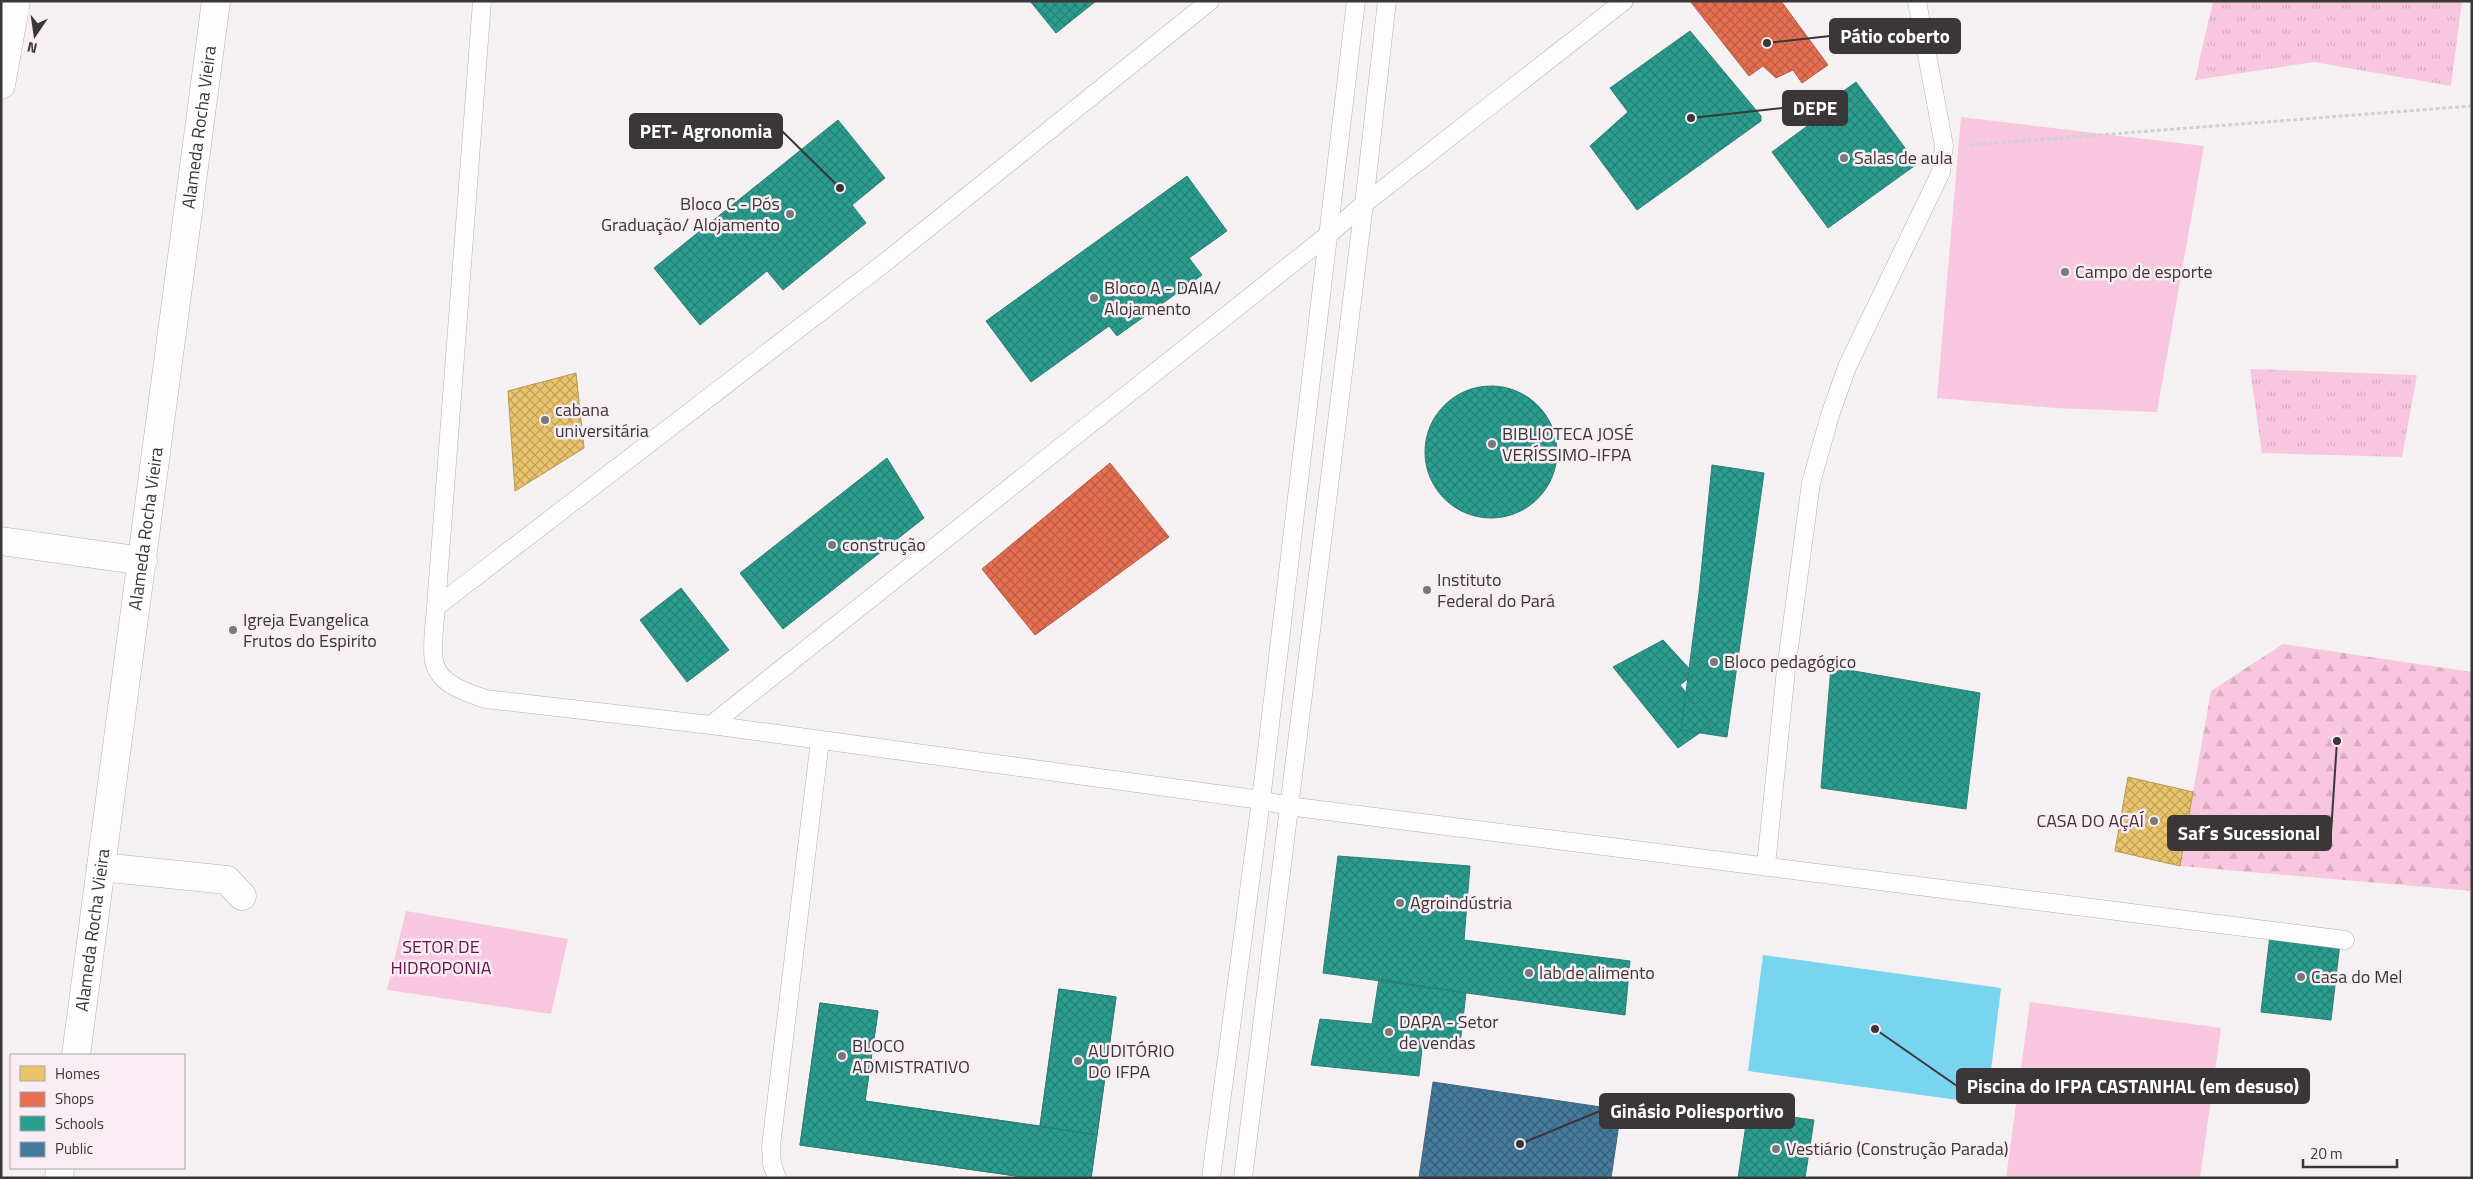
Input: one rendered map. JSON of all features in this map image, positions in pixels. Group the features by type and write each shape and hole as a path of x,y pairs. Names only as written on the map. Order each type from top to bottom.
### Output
{"street":[{"path":"1,85 16,1"},
{"name":"Alameda Rocha Vieira","path":"76,1054 216,1"},
{"path":"1,541 143,560"},
{"path":"101,867 227,880 242,896"}],"lane":[{"path":"482,1 436,606 434,662 443,677 462,691 486,699 711,725 1261,800 1288,806 1766,865 2345,940"},
{"path":"436,606 888,260 1210,1"},
{"path":"1212,1178 1261,800 1356,1"},
{"path":"1243,1178 1364,204 1387,1"},
{"path":"711,725 1328,235 1364,204 1624,1"},
{"path":"1766,865 1786,670 1812,483 1830,415 1847,367 1941,172 1944,146 1917,1"},
{"path":"777,1178 772,1164 771,1146 820,740"}],"path":[{"path":"1944,146 2472,106"}],"green space":[{"path":"2213,1 2462,1 2451,86 2314,62 2195,80"},
{"name":"Campo de esporte","path":"1961,117 2204,146 2157,412 2054,408 1937,398"},
{"path":"2250,369 2417,375 2402,457 2262,453"},
{"path":"2283,644 2472,672 2472,891 2180,866 2211,691"},
{"name":"SETOR DE HIDROPONIA","path":"406,911 568,939 551,1014 387,990"},
{"path":"2030,1002 2221,1028 2200,1178 2006,1178"}],"water":[{"path":"1763,955 2001,988 1987,1104 1748,1071"}],"building: Homes":[{"path":"1051,1 1080,1 1062,16"},
{"name":"cabana universitária","path":"576,373 584,448 515,491 508,391"},
{"name":"CASA DO AÇAÍ","path":"2128,777 2193,792 2180,866 2115,851"},
{"path":"1338,884 1388,890 1384,933 1333,924"},
{"path":"1388,890 1432,895 1430,926 1385,921"},
{"path":"1385,921 1430,926 1427,955 1383,950"},
{"path":"1333,924 1384,933 1381,979 1329,971"},
{"name":"lab de alimento","path":"1440,937 1622,967 1619,1009 1436,980"},
{"path":"1383,950 1427,955 1425,985 1381,979"}],"building: Shops":[{"path":"1690,1 1781,1 1828,65 1802,83 1793,70 1776,78 1763,66 1749,76"},
{"path":"1110,463 1169,537 1035,635 982,569"}],"building: Schools":[{"path":"1030,1 1096,1 1056,33"},
{"path":"1690,31 1761,116 1761,121 1637,210 1590,146 1628,112 1610,88"},
{"name":"Salas de aula","path":"1856,82 1917,164 1828,228 1772,152 1810,124 1820,108"},
{"name":"Bloco C - Pós Graduação/ Alojamento","path":"838,120 885,178 852,205 866,223 783,290 767,271 700,325 654,268"},
{"name":"Bloco A - DAIA/ Alojamento","path":"1187,176 1227,231 1189,258 1202,275 1117,336 1109,326 1031,382 986,321"},
{"name":"BIBLIOTECA JOSÉ VERÍSSIMO-IFPA","path":"1491,386 1516,391 1528,397 1546,415 1552,427 1557,452 1552,477 1546,489 1528,507 1516,513 1491,518 1466,513 1454,507 1436,489 1430,477 1425,452 1430,427 1436,415 1454,397 1466,391"},
{"name":"construção","path":"887,458 924,518 783,629 740,573"},
{"name":"Bloco pedagógico","path":"1712,465 1764,473 1727,737 1681,730 1699,593"},
{"path":"681,588 729,650 687,682 640,620"},
{"path":"1663,640 1694,674 1680,685 1711,725 1678,748 1613,667"},
{"path":"1831,667 1980,693 1966,809 1821,788"},
{"name":"Agroindústria","path":"1338,856 1470,866 1464,940 1630,961 1625,1015 1323,973"},
{"name":"Casa do Mel","path":"2270,935 2340,943 2331,1020 2261,1012"},
{"name":"DAPA - Setor de vendas","path":"1379,979 1466,993 1460,1044 1423,1039 1419,1076 1311,1065 1320,1019 1372,1024"},
{"name":"BLOCO ADMISTRATIVO","path":"1059,989 1116,997 1091,1178 1030,1178 800,1145 820,1003 878,1011 865,1101 1040,1126"},
{"name":"AUDITÓRIO DO IFPA","path":"1059,989 1116,997 1097,1135 1040,1126"},
{"name":"BLOCO ADMISTRATIVO","path":"820,1003 878,1011 865,1101 1097,1135 1091,1178 1030,1178 800,1145"},
{"name":"Vestiário (Construção Parada)","path":"1748,1111 1814,1120 1805,1178 1738,1178"}],"building: Public":[{"path":"1433,1082 1621,1110 1611,1178 1419,1178"}],"place":[{"name":"Pátio coberto","path":"1767,43"},
{"name":"DEPE","path":"1691,118"},
{"name":"Salas de aula","path":"1844,158"},
{"name":"PET- Agronomia","path":"840,188"},
{"name":"Bloco C - Pós Graduação/ Alojamento","path":"790,214"},
{"name":"Campo de esporte","path":"2065,272"},
{"name":"Bloco A - DAIA/ Alojamento","path":"1094,298"},
{"name":"cabana universitária","path":"545,420"},
{"name":"BIBLIOTECA JOSÉ VERÍSSIMO-IFPA","path":"1492,444"},
{"name":"construção","path":"832,545"},
{"name":"Instituto Federal do Pará","path":"1427,590"},
{"name":"Igreja Evangelica Frutos do Espirito","path":"233,630"},
{"name":"Bloco pedagógico","path":"1714,662"},
{"name":"Saf´s Sucessional","path":"2337,741"},
{"name":"CASA DO AÇAÍ","path":"2154,821"},
{"name":"Agroindústria","path":"1400,903"},
{"name":"lab de alimento","path":"1529,973"},
{"name":"Casa do Mel","path":"2301,977"},
{"name":"Piscina do IFPA CASTANHAL (em desuso)","path":"1875,1029"},
{"name":"DAPA - Setor de vendas","path":"1389,1032"},
{"name":"BLOCO ADMISTRATIVO","path":"842,1056"},
{"name":"AUDITÓRIO DO IFPA","path":"1078,1061"},
{"name":"Ginásio Poliesportivo","path":"1520,1144"},
{"name":"Vestiário (Construção Parada)","path":"1776,1149"}]}
